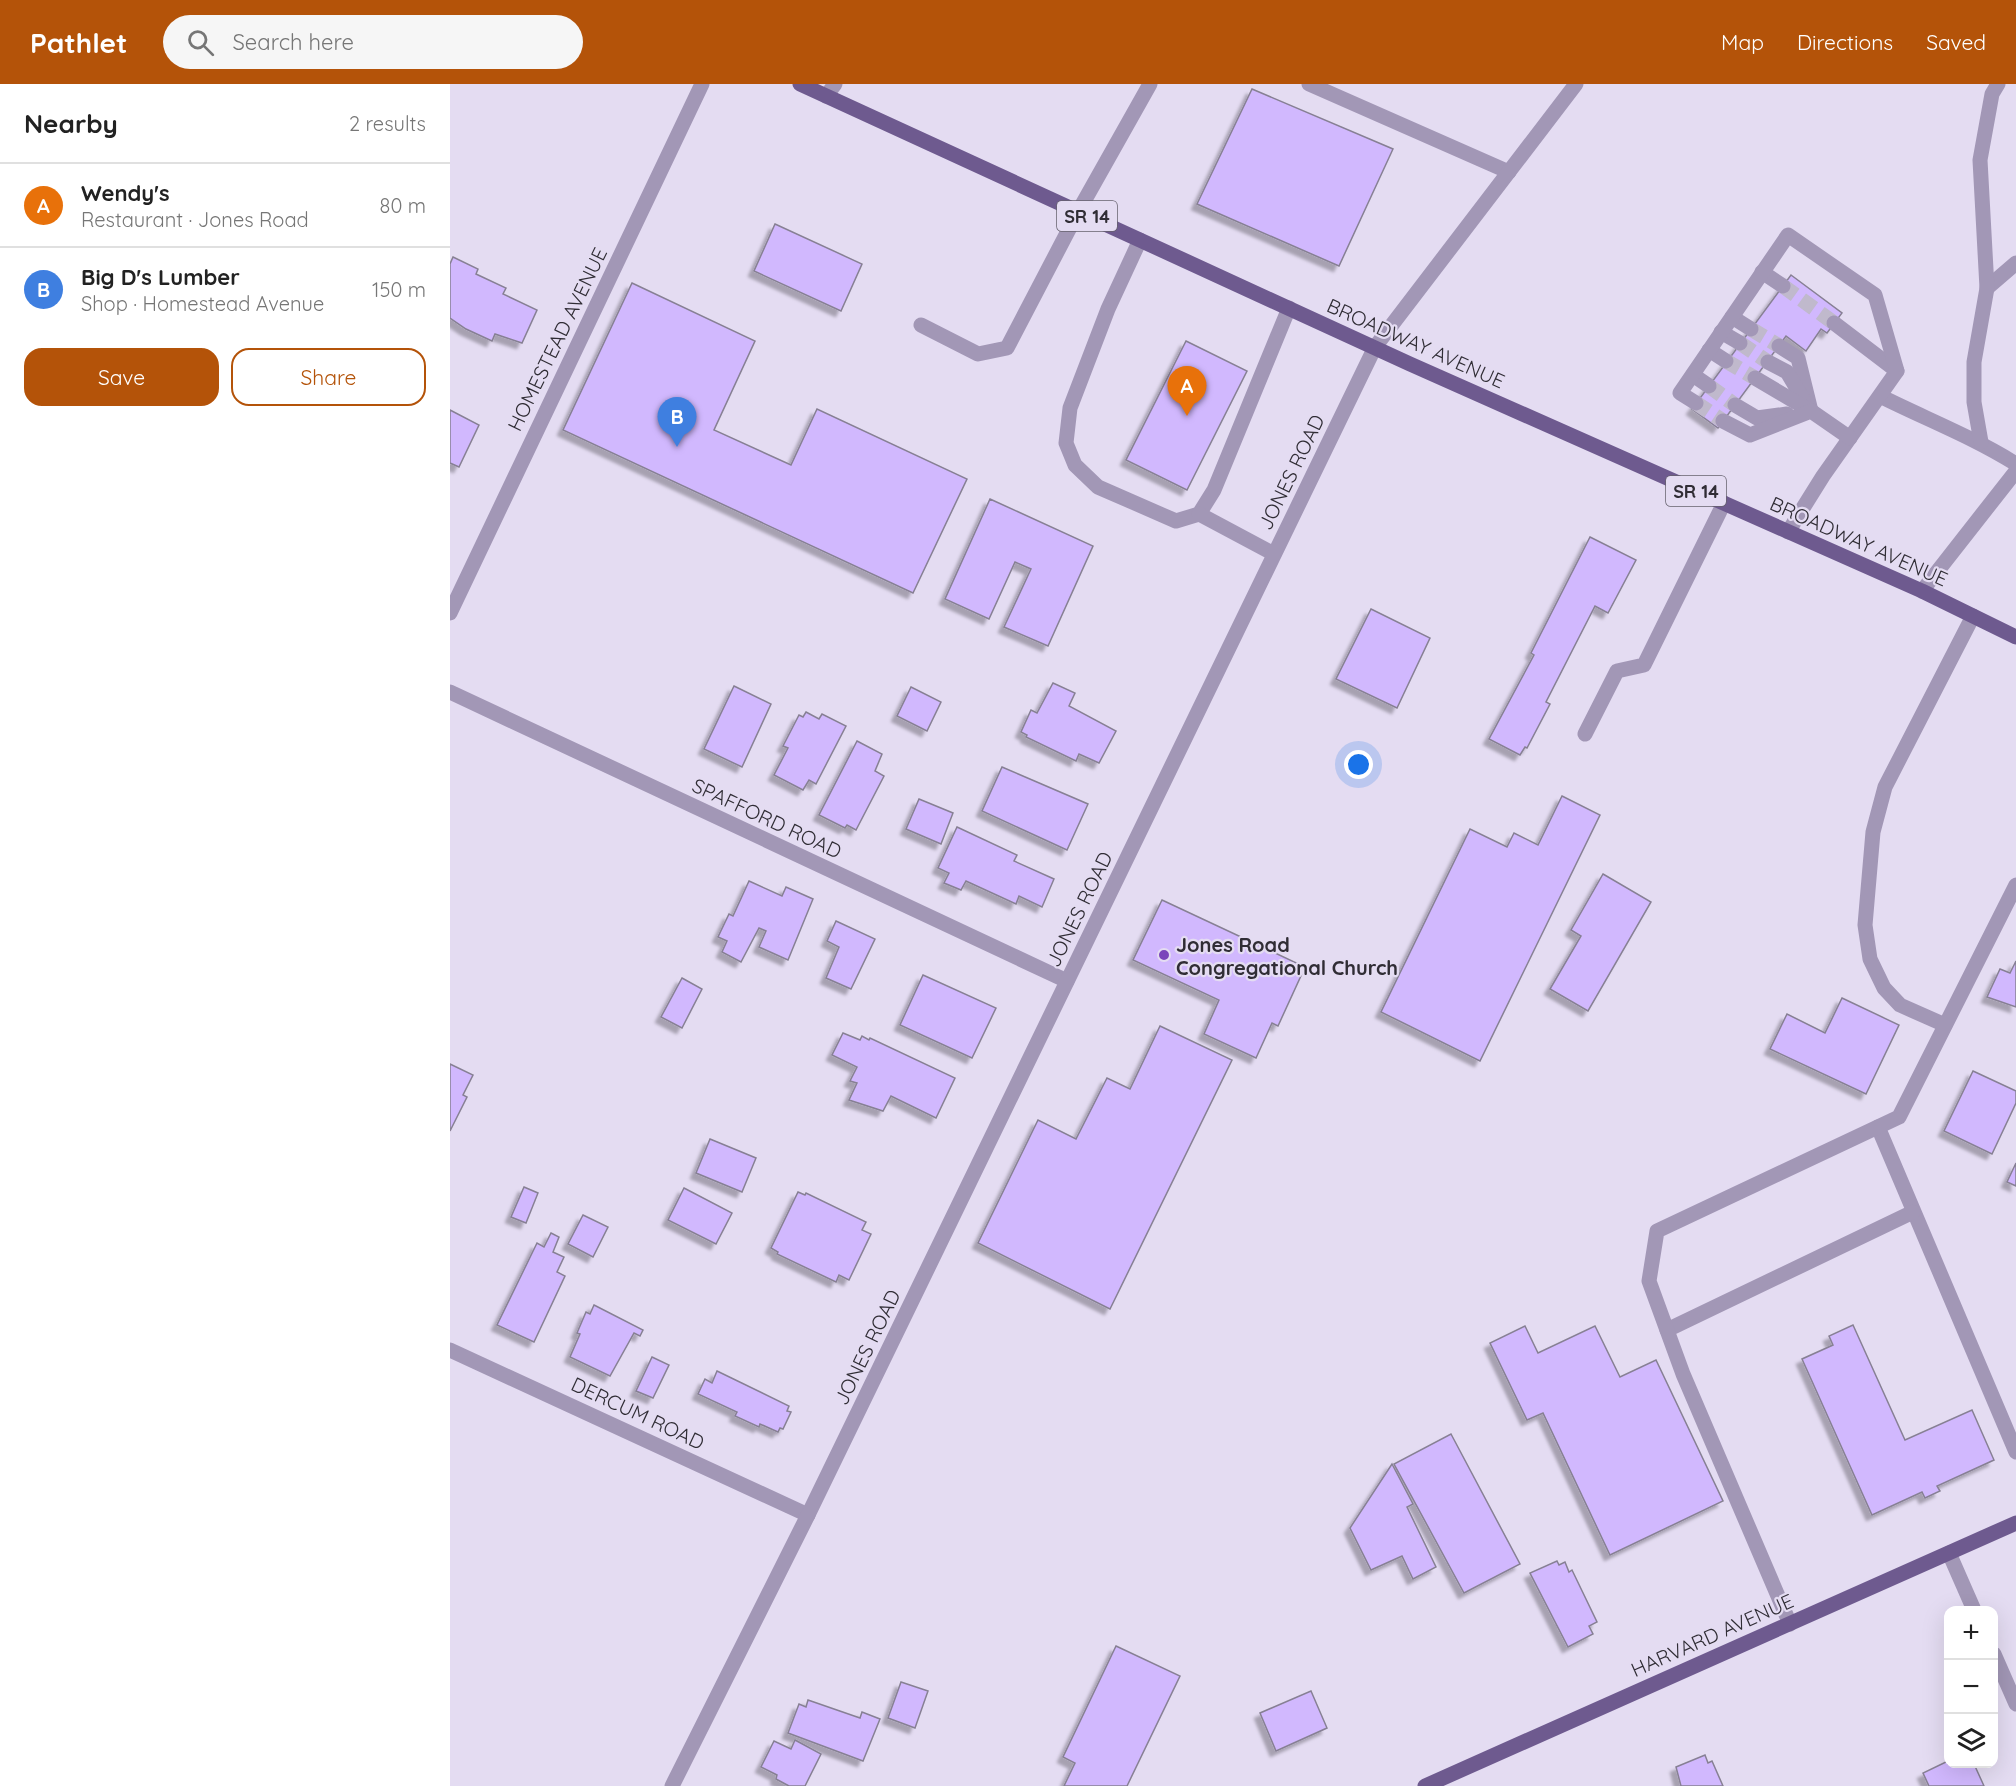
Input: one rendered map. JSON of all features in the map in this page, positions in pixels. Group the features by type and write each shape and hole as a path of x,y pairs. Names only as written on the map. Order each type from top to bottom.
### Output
{"main road":[{"name":"BROADWAY AVENUE","path":"800,84 830,90 1078,212 1922,591 2016,637"},
{"name":"HARVARD AVENUE","path":"1425,1786 2016,1523"}],"street":[{"name":"HOMESTEAD AVENUE","path":"450,613 702,84"},
{"path":"921,325 978,354 1007,348 1078,212 1150,84"},
{"path":"1309,84 1509,172"},
{"name":"JONES ROAD","path":"672,1786 808,1515 1375,347 1576,84"},
{"path":"1981,442 1974,402 1974,362 1987,288 1980,160 1992,94 1998,84"},
{"path":"1696,403 1680,393 1788,235 1875,295 1897,371"},
{"path":"1140,240 1108,309 1070,408 1066,443 1075,465 1098,487 1176,521 1199,514 1214,490 1289,308"},
{"path":"1987,288 2016,263"},
{"path":"1762,272 1783,286"},
{"path":"1732,317 1750,329"},
{"path":"1834,323 1897,371"},
{"path":"1721,332 1740,343"},
{"path":"1779,346 1798,358 1811,411"},
{"path":"1709,350 1726,361"},
{"path":"1768,362 1787,372 1811,411"},
{"path":"1788,532 1897,371"},
{"path":"1693,375 1709,386"},
{"path":"1755,378 1811,411 1850,438"},
{"path":"1880,396 1952,432 1981,442 2016,464"},
{"path":"1735,405 1757,418 1811,411"},
{"path":"1723,421 1750,435 1811,411"},
{"path":"1922,591 2016,471"},
{"path":"1585,734 1617,671 1644,665 1724,503"},
{"path":"1199,514 1274,554"},
{"path":"1945,1025 1900,1005 1884,988 1870,959 1865,925 1873,832 1885,787 1973,616"},
{"name":"SPAFFORD ROAD","path":"450,692 1067,981"},
{"path":"1790,1624 1683,1374 1649,1281 1657,1231 1899,1117 2016,885"},
{"path":"1878,1126 2016,1452"},
{"path":"1667,1330 1913,1212"},
{"name":"DERCUM ROAD","path":"450,1350 808,1515"},
{"path":"1948,1553 1972,1606"},
{"path":"1997,1660 2016,1704"}],"building":[{"path":"1252,89 1393,149 1339,266 1197,204"},
{"path":"775,224 862,264 841,311 754,271"},
{"path":"453,257 478,269 476,274 506,288 503,294 537,310 522,343 495,334 492,341 466,329 450,318 450,264"},
{"path":"1791,275 1842,313 1827,333 1821,329 1806,351 1786,336 1718,428 1692,409"},
{"path":"632,283 755,341 714,430 791,465 817,409 967,479 913,593 563,430"},
{"path":"1186,341 1247,371 1187,490 1126,460"},
{"path":"450,410 479,425 459,467 450,463"},
{"path":"990,499 1093,546 1048,646 1004,627 1031,569 1015,562 989,619 945,599"},
{"path":"1590,537 1636,560 1608,613 1595,606 1546,702 1550,704 1527,748 1525,747 1520,755 1489,739 1534,655 1531,653"},
{"path":"1371,609 1430,638 1397,708 1336,679"},
{"path":"1053,683 1075,693 1069,706 1116,731 1099,763 1079,754 1076,761 1026,737 1027,735 1021,732 1031,710 1037,713"},
{"path":"734,686 771,704 742,767 704,749"},
{"path":"911,687 941,702 927,731 897,716"},
{"path":"806,712 819,719 822,714 846,726 816,784 809,780 803,790 774,775 788,748 783,746 799,715 803,717"},
{"path":"857,741 882,754 875,771 884,776 856,830 847,825 845,828 819,815"},
{"path":"1002,767 1088,804 1067,850 982,811"},
{"path":"1562,796 1600,815 1480,1061 1381,1012 1470,829 1507,847 1514,833 1538,845"},
{"path":"919,799 953,813 941,844 906,829"},
{"path":"957,827 1017,855 1014,861 1054,879 1042,907 1019,896 1016,904 966,881 961,890 944,883 949,873 938,868"},
{"path":"1603,874 1651,902 1588,1011 1550,989 1581,936 1571,930"},
{"path":"749,881 782,896 786,887 813,899 788,960 759,947 766,931 759,928 741,962 722,952 727,941 718,937 729,914 733,916"},
{"path":"1162,900 1305,967 1278,1026 1272,1023 1256,1058 1204,1034 1219,1000 1133,960"},
{"path":"836,921 875,939 851,989 826,978 839,947 827,941"},
{"path":"2016,961 2016,1007 1987,997 2000,969 2010,973"},
{"path":"923,975 996,1008 972,1058 900,1025"},
{"path":"682,978 702,989 682,1028 661,1017"},
{"path":"1842,998 1899,1025 1866,1094 1770,1049 1787,1014 1825,1033"},
{"path":"1160,1026 1232,1060 1110,1309 978,1243 1038,1120 1076,1139 1107,1078 1130,1089"},
{"path":"843,1033 860,1040 862,1036 869,1040 870,1038 955,1078 936,1118 891,1096 883,1111 849,1100 857,1083 850,1081 857,1067 832,1055"},
{"path":"450,1064 473,1075 463,1095 467,1097 450,1131"},
{"path":"1973,1071 2016,1091 2016,1103 1992,1154 1944,1131"},
{"path":"710,1139 756,1158 742,1192 696,1173"},
{"path":"2016,1163 2016,1186 2007,1182"},
{"path":"524,1187 538,1193 526,1223 511,1217"},
{"path":"684,1188 732,1213 716,1244 668,1220"},
{"path":"798,1192 805,1195 806,1193 866,1222 862,1230 871,1234 849,1280 839,1275 836,1282 777,1254 778,1252 771,1248"},
{"path":"583,1215 608,1227 593,1257 568,1244"},
{"path":"551,1233 559,1237 553,1252 564,1257 557,1272 565,1276 534,1342 497,1325 537,1243 544,1247"},
{"path":"594,1305 643,1330 640,1336 634,1333 610,1376 570,1357 586,1312 590,1314"},
{"path":"1853,1325 1905,1440 1972,1410 1994,1460 1937,1486 1940,1491 1925,1498 1922,1492 1872,1515 1802,1359 1833,1345 1829,1336"},
{"path":"1525,1326 1538,1353 1595,1326 1620,1377 1656,1360 1723,1501 1610,1555 1543,1413 1527,1420 1490,1343"},
{"path":"652,1357 669,1365 653,1398 636,1391"},
{"path":"717,1371 789,1406 787,1411 791,1412 783,1429 780,1428 778,1432 760,1424 759,1427 735,1416 737,1412 698,1394 705,1379 712,1383"},
{"path":"1451,1434 1520,1564 1464,1593 1394,1464"},
{"path":"1392,1464 1413,1504 1407,1507 1436,1567 1413,1579 1402,1556 1371,1570 1350,1528"},
{"path":"1557,1561 1559,1565 1565,1562 1569,1572 1572,1570 1597,1622 1589,1626 1593,1634 1568,1647 1530,1573"},
{"path":"1116,1646 1180,1676 1127,1786 1064,1786 1075,1763 1063,1757"},
{"path":"901,1682 928,1691 915,1728 888,1718"},
{"path":"1311,1691 1327,1728 1276,1751 1260,1713"},
{"path":"808,1700 860,1718 862,1712 880,1719 863,1761 788,1733 799,1704 806,1707"},
{"path":"795,1740 821,1754 805,1786 789,1786 776,1779 777,1775 761,1767 774,1741 791,1749"},
{"path":"1705,1755 1708,1763 1712,1761 1723,1786 1681,1786 1676,1767"},
{"path":"1944,1763 1944,1768 1976,1768 1984,1786 1929,1786 1923,1773"}],"tunnel":[{"path":"1783,286 1834,323"},
{"path":"1751,329 1779,346"},
{"path":"1740,343 1768,362"},
{"path":"1726,361 1755,378"},
{"path":"1709,386 1735,405"},
{"path":"1696,403 1723,421"}],"place":[{"name":"Wendy's","path":"1187,416"},
{"name":"Big D's Lumber","path":"677,447"},
{"name":"Jones Road Congregational Church","path":"1164,955"}]}
